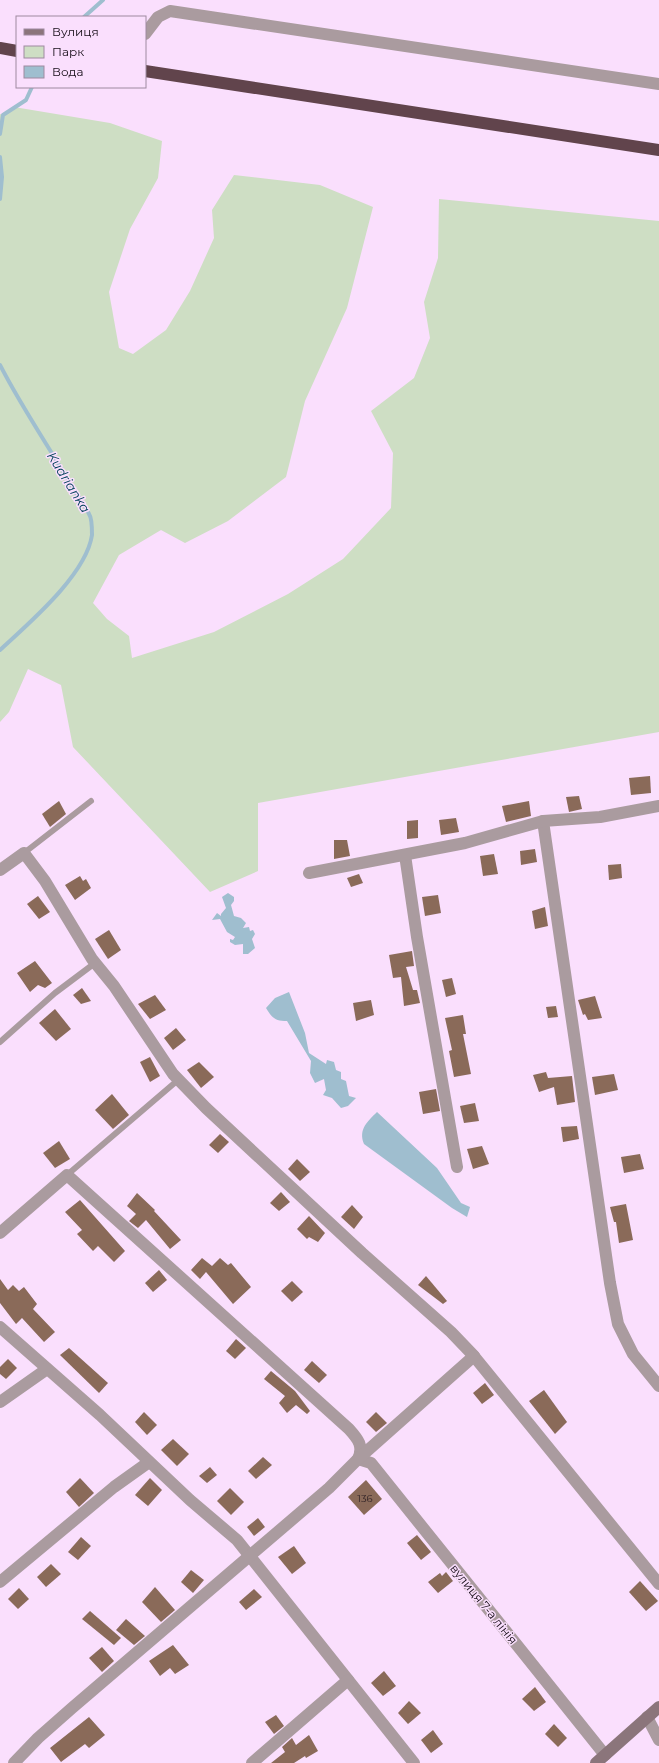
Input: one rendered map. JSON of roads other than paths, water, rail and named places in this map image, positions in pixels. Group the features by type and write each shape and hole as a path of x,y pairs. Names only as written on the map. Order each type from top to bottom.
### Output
{"highway":[{"path":"0,48 16,51"},
{"path":"146,71 659,150"}],"street":[{"path":"146,33 158,17 170,10 659,84"},
{"path":"309,873 465,843 543,821 600,817 659,806"},
{"path":"543,821 615,1310 618,1324 633,1354 659,1386"},
{"path":"0,870 24,853 45,881 95,963 114,986 130,1012 178,1080 362,1253 451,1332 474,1356 659,1584"},
{"path":"405,855 417,937 457,1167"},
{"path":"0,1233 67,1175 349,1429 361,1446 362,1452 358,1459"},
{"path":"0,1327 237,1540 414,1763"},
{"path":"14,1763 38,1738 329,1488 358,1459 474,1356"},
{"path":"0,1402 47,1369"},
{"name":"вулиця 7-а лінія","path":"358,1459 371,1463 600,1759"},
{"path":"0,1582 114,1487 150,1462"},
{"path":"252,1763 348,1680"},
{"path":"600,1759 659,1707"},
{"path":"647,1717 659,1740"}],"lane":[{"path":"24,853 91,801"},
{"path":"0,1042 55,993 95,963"},
{"path":"67,1175 178,1080"}],"water":[{"path":"228,893 234,897 234,901 231,905 234,916 241,918 246,923 243,928 249,927 250,931 253,930 255,934 252,939 255,948 248,954 243,954 243,944 235,945 230,942 230,939 233,940 235,937 227,932 220,919 212,920 217,913 221,916 226,908 222,897"},
{"path":"289,992 305,1033 309,1053 326,1064 327,1060 334,1062 336,1070 341,1072 341,1079 346,1081 349,1096 356,1098 348,1106 341,1108 332,1098 323,1095 326,1090 324,1079 315,1083 310,1073 311,1061 287,1021 274,1018 266,1008 275,998"},
{"path":"377,1112 437,1168 461,1203 470,1207 467,1217 452,1208 364,1144 362,1139 363,1130 367,1122"}],"waterway":[{"name":"Kudrianka","path":"85,16 103,0"},
{"name":"Kudrianka","path":"0,134 3,115 26,100 32,88"},
{"name":"Kudrianka","path":"0,157 2,177 0,199"},
{"name":"Kudrianka","path":"0,365 26,412 90,516 92,535 88,550 68,582 55,597 0,650"}]}
